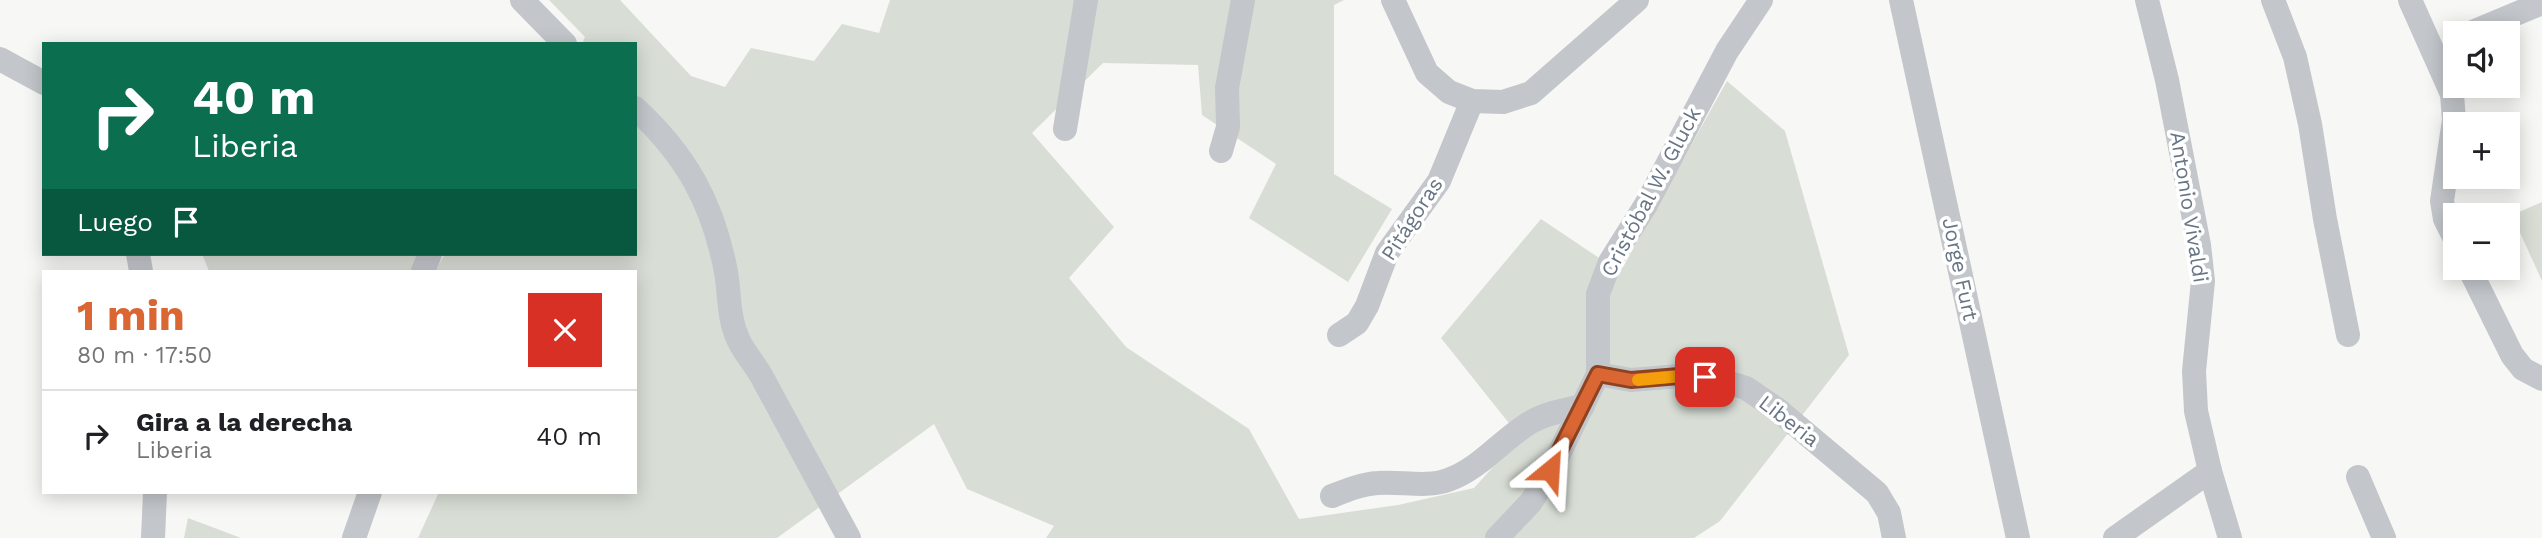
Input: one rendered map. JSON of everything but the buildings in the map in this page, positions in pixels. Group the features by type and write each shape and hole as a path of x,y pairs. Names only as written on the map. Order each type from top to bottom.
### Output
{"street":[{"path":"522,0 563,42"},
{"path":"1065,129 1086,0"},
{"path":"1221,151 1228,127 1227,88 1242,0"},
{"path":"1393,0 1427,73 1449,92 1472,102 1503,102 1531,93 1637,0"},
{"name":"Cristóbal W. Gluck","path":"1497,538 1531,502 1598,374 1598,294 1609,262 1647,203 1727,51 1761,0"},
{"name":"Jorge Furt","path":"1901,0 2018,538"},
{"name":"Antonio Vivaldi","path":"2147,0 2199,245 2203,281 2194,387 2196,411 2230,538"},
{"path":"2273,0 2295,57 2310,124 2348,335"},
{"path":"2410,0 2452,94 2455,120 2443,207"},
{"path":"2499,21 2542,3"},
{"path":"2432,49 2443,44"},
{"path":"0,60 42,82"},
{"name":"Pitágoras","path":"1339,335 1357,323 1367,306 1387,253 1438,181 1472,102"},
{"path":"637,110 661,132 697,183 719,236 727,275 729,314 738,341 760,373 849,538"},
{"path":"2475,280 2511,355 2523,369 2542,379"},
{"name":"Liberia","path":"1598,374 1631,380 1691,375 1746,388 1778,410 1877,493 1889,513 1894,538"},
{"path":"1332,496 1360,485 1379,482 1436,483 1448,480 1468,470 1530,423 1547,414 1583,406"},
{"path":"2115,538 2210,471"},
{"path":"2358,477 2384,538"},
{"path":"153,538 155,494"},
{"path":"354,538 369,494"}],"shaded area":[{"path":"549,0 620,0 691,76 725,87 751,48 814,61 842,24 879,33 890,0 1344,0 1334,5 1334,174 1392,209 1348,282 1249,218 1276,164 1202,115 1198,65 1103,63 1032,133 1114,227 1069,278 1126,347 1249,429 1299,519 1398,505 1474,488 1520,437 1441,338 1541,219 1620,272 1727,81 1785,131 1849,355 1720,521 1694,538 1046,538 1054,526 967,489 934,424 777,538 418,538 438,494 637,494 637,270 436,270 444,256 637,256 637,42 583,42 585,37"},
{"path":"2542,202 2542,281 2520,233 2520,212"},
{"path":"203,256 425,256 433,270 209,270"},
{"path":"188,518 241,538 184,538"}],"slow traffic":[{"path":"1638,380 1681,376"}],"route":[{"path":"1550,470 1598,374 1631,380 1691,375 1705,377"}]}
